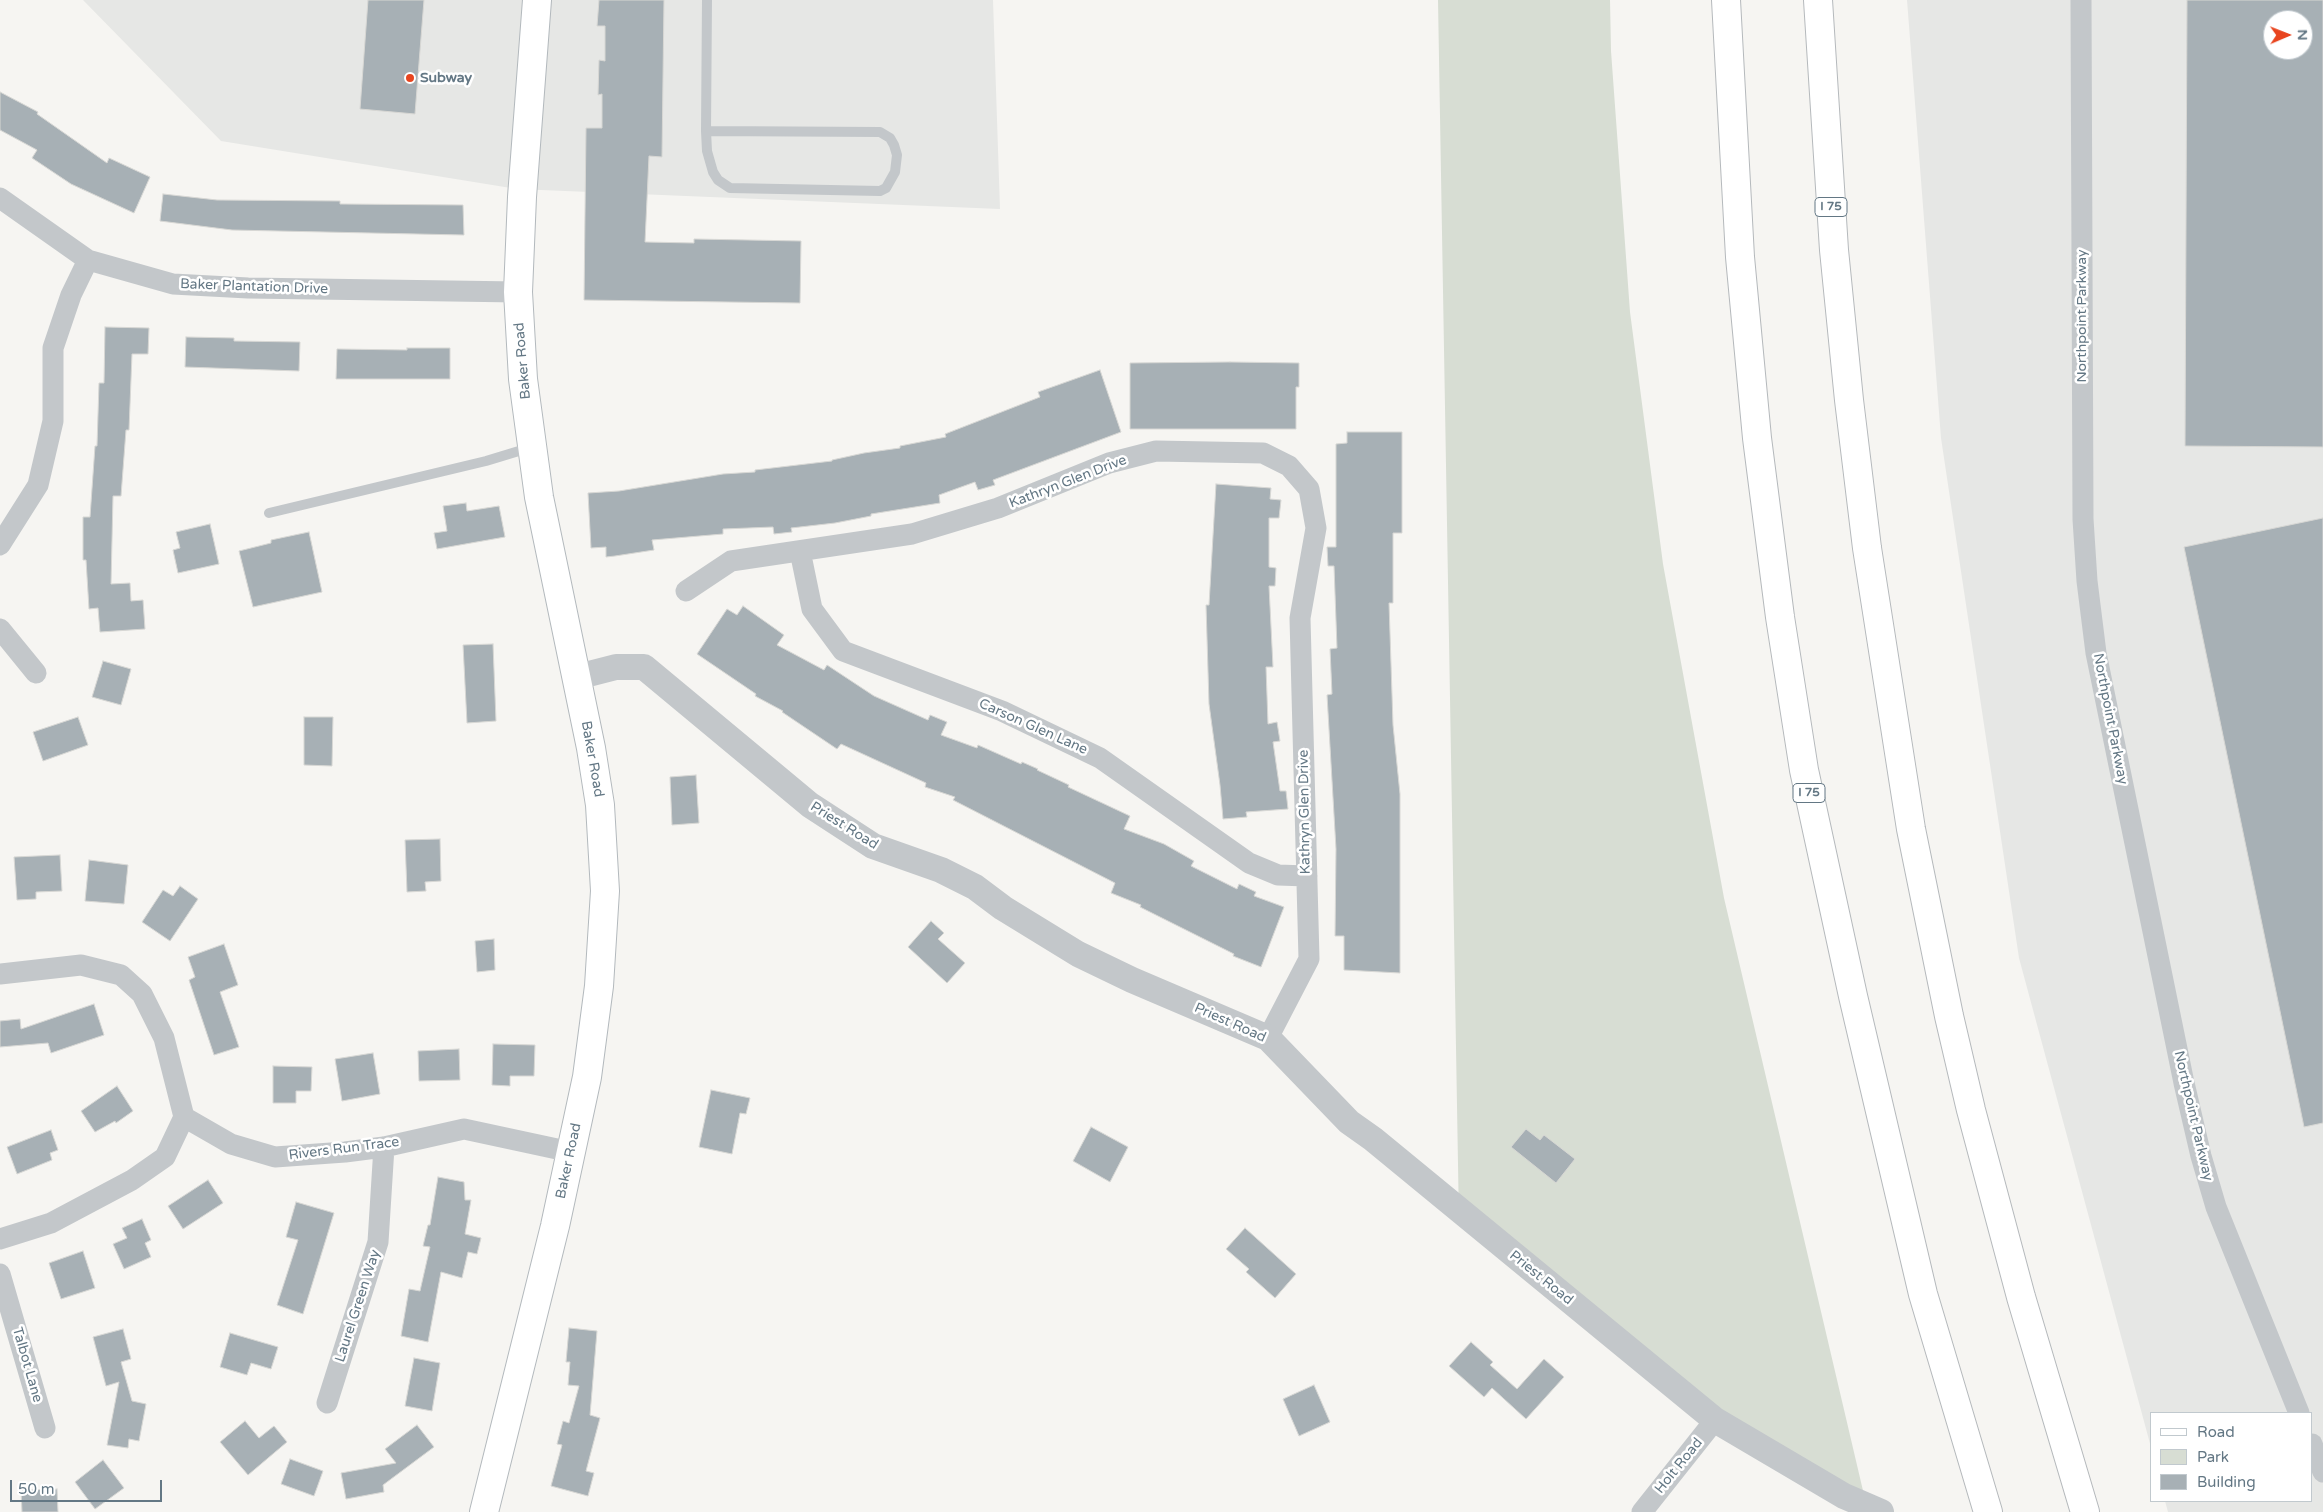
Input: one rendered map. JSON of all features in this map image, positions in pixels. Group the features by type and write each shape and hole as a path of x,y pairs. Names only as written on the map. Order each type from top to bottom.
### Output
{"main road":[{"name":"Baker Road","path":"484,1512 555,1226 587,1077 599,986 605,891 600,805 591,748 540,497 523,379 518,292 522,197 537,0"},
{"name":"I 75","path":"1728,0 1729,58 1740,257 1757,438 1780,617 1804,770 1853,996 1923,1294 1988,1512"},
{"name":"I 75","path":"1818,5 1834,250 1848,400 1867,548 1911,829 1949,1016 1971,1110 2021,1297 2085,1512"}],"street":[{"name":"Northpoint Parkway","path":"2081,0 2083,519 2087,581 2096,653 2184,1083 2201,1156 2216,1207 2299,1412"},
{"name":"Baker Plantation Drive","path":"0,198 88,260 173,284 258,288 518,292"},
{"path":"0,545 38,485 53,421 53,348 71,295 88,260"},
{"name":"Kathryn Glen Drive","path":"686,591 731,561 912,534 998,508 1109,463 1156,451 1263,453 1290,466 1308,489 1316,528 1300,618 1309,958 1268,1038"},
{"name":"Carson Glen Lane","path":"800,551 812,609 843,651 1002,711 1100,758 1249,863 1278,875 1307,876"},
{"path":"0,629 36,673"},
{"name":"Priest Road","path":"576,677 616,667 644,667 810,805 873,846 941,870 975,887 1078,954 1132,980 1268,1038 1349,1122 1373,1139 1715,1420 1844,1496 1881,1512"},
{"path":"0,974 82,965 121,975 142,994 164,1038 184,1116 165,1157 132,1180 51,1223 0,1240"},
{"name":"Rivers Run Trace","path":"184,1116 231,1144 275,1157 384,1147 464,1129 571,1152"},
{"name":"Laurel Green Way","path":"327,1403 378,1242 384,1147"},
{"name":"Talbot Lane","path":"0,1274 45,1428"},
{"name":"Holt Road","path":"1642,1512 1715,1420"},
{"path":"2313,1447 2323,1472"}],"lane":[{"path":"706,131 880,132 890,138 894,145 897,155 895,172 886,188 880,191 730,188 718,180 713,172 707,150 706,131 707,0"},
{"path":"269,513 486,461 532,447"}],"shaded area":[{"path":"83,0 993,0 1000,209 517,189 221,141"},
{"path":"1907,0 2323,0 2323,1512 2168,1512 2165,1502 2313,1502 2313,1412 2150,1412 2150,1444 2019,958 1941,438"}],"green space":[{"path":"1438,0 1610,0 1611,51 1630,312 1663,564 1724,898 1868,1512 1856,1512 1459,1222"}],"building":[{"path":"368,0 424,0 415,114 360,109"},
{"path":"599,0 664,0 662,157 649,156 645,242 694,243 694,239 801,241 800,303 584,300 586,128 602,128 602,94 598,95 599,60 605,61 605,26 597,26"},
{"path":"2187,0 2323,0 2323,447 2185,446"},
{"path":"0,92 38,112 37,114 107,163 109,158 150,177 134,213 71,184 32,158 37,150 0,130"},
{"path":"163,194 217,200 463,205 464,235 232,230 160,221"},
{"path":"105,327 149,328 148,354 132,354 129,430 126,430 121,496 113,496 111,584 130,583 131,601 143,600 145,629 100,632 98,608 89,609 86,560 83,560 83,517 90,517 95,446 97,446 99,383 104,383"},
{"path":"186,337 234,338 234,341 300,342 299,371 185,367"},
{"path":"407,348 450,348 450,379 336,379 337,349 407,350"},
{"path":"1130,363 1299,363 1299,387 1296,387 1296,429 1130,429"},
{"path":"1100,370 1121,432 993,480 995,485 978,490 975,482 939,495 940,503 871,514 871,516 835,523 791,528 792,532 774,534 773,527 723,529 723,534 652,540 654,550 606,557 606,547 591,548 588,493 619,491 723,474 755,472 755,470 832,461 946,437 945,434 1040,397 1038,392"},
{"path":"1347,432 1402,432 1402,533 1393,533 1393,603 1389,603 1393,725 1400,794 1400,973 1344,970 1344,936 1335,936 1336,849 1327,695 1332,694 1330,649 1337,648 1334,566 1328,566 1327,547 1336,547 1336,444 1347,443"},
{"path":"1216,484 1271,488 1270,499 1281,500 1279,518 1269,518 1269,567 1276,568 1275,586 1269,586 1273,667 1266,667 1268,724 1277,722 1280,741 1273,742 1280,791 1286,791 1288,809 1246,812 1247,817 1223,819 1209,704 1206,605 1209,605"},
{"path":"466,503 467,511 499,506 505,537 437,549 434,533 447,531 443,506"},
{"path":"2323,518 2323,1123 2304,1127 2184,547"},
{"path":"210,524 219,564 178,573 173,550 180,548 176,532"},
{"path":"309,532 322,592 253,607 239,551 271,543 271,540"},
{"path":"743,606 784,635 777,645 824,670 827,665 874,696 928,720 930,715 947,722 941,735 977,748 978,745 1021,764 1022,762 1069,785 1068,787 1130,816 1124,829 1164,844 1194,861 1191,866 1237,889 1239,884 1256,892 1254,896 1284,907 1261,967 1233,956 1234,954 1140,907 1141,905 1111,893 1115,883 953,800 955,797 925,787 926,783 841,744 837,749 783,711 755,696 756,694 697,654 727,609 737,615"},
{"path":"493,644 496,721 467,723 463,645"},
{"path":"103,661 131,669 121,705 92,697"},
{"path":"78,717 88,745 43,761 33,732"},
{"path":"304,717 333,717 332,766 304,765"},
{"path":"696,775 699,823 672,825 670,777"},
{"path":"440,839 441,881 425,882 426,891 407,892 405,840"},
{"path":"60,855 62,891 36,892 36,899 17,900 14,857"},
{"path":"89,860 128,865 124,904 85,901"},
{"path":"180,886 198,899 170,941 142,922 163,890 173,896"},
{"path":"931,921 944,933 938,939 965,963 947,983 908,947"},
{"path":"494,939 495,970 477,972 475,941"},
{"path":"224,944 238,985 220,992 239,1047 214,1055 189,980 195,977 188,957"},
{"path":"94,1004 104,1035 51,1053 48,1043 0,1047 0,1021 20,1019 21,1029"},
{"path":"493,1044 535,1045 534,1076 510,1076 510,1086 492,1085"},
{"path":"459,1049 460,1080 419,1081 418,1051"},
{"path":"373,1053 380,1094 342,1101 335,1059"},
{"path":"273,1066 312,1067 311,1091 296,1091 296,1103 273,1103"},
{"path":"117,1086 133,1111 116,1123 115,1121 95,1132 81,1111"},
{"path":"711,1090 750,1098 746,1114 740,1113 732,1154 699,1147"},
{"path":"1091,1127 1128,1147 1110,1182 1073,1161"},
{"path":"1526,1129 1540,1140 1544,1135 1575,1159 1556,1183 1511,1147"},
{"path":"51,1130 58,1150 50,1153 52,1160 17,1174 7,1147"},
{"path":"438,1177 464,1182 465,1200 471,1200 465,1234 481,1238 477,1254 468,1252 462,1278 441,1272 428,1342 401,1336 409,1289 420,1291 430,1247 423,1246 428,1225 430,1225"},
{"path":"208,1180 223,1203 183,1229 168,1206"},
{"path":"296,1202 334,1213 303,1314 277,1305 298,1240 286,1237"},
{"path":"142,1219 151,1240 145,1243 151,1257 124,1269 113,1244 127,1238 122,1228"},
{"path":"1245,1228 1296,1274 1275,1298 1246,1272 1249,1269 1226,1249"},
{"path":"83,1251 95,1288 61,1299 49,1263"},
{"path":"569,1328 597,1331 590,1415 600,1418 586,1471 594,1473 588,1496 551,1486 562,1445 557,1444 563,1421 569,1423 579,1386 568,1385 570,1362 566,1362"},
{"path":"123,1329 131,1359 121,1362 132,1401 146,1404 139,1441 129,1439 128,1448 107,1445 119,1382 106,1386 93,1337"},
{"path":"230,1333 278,1347 271,1369 251,1363 247,1375 220,1367"},
{"path":"1471,1342 1493,1362 1490,1365 1517,1389 1544,1359 1564,1377 1526,1419 1492,1388 1484,1397 1449,1366"},
{"path":"414,1358 440,1363 432,1411 405,1406"},
{"path":"1314,1385 1330,1422 1299,1436 1283,1399"},
{"path":"245,1421 259,1438 274,1426 287,1442 248,1475 220,1442"},
{"path":"417,1425 434,1447 383,1485 384,1492 346,1499 341,1473 396,1463 385,1449"},
{"path":"290,1459 323,1471 314,1496 281,1484"},
{"path":"103,1460 124,1488 95,1509 75,1482"},
{"path":"57,1489 58,1512 22,1512 21,1490"}],"place":[{"name":"Subway","path":"410,78"}]}
